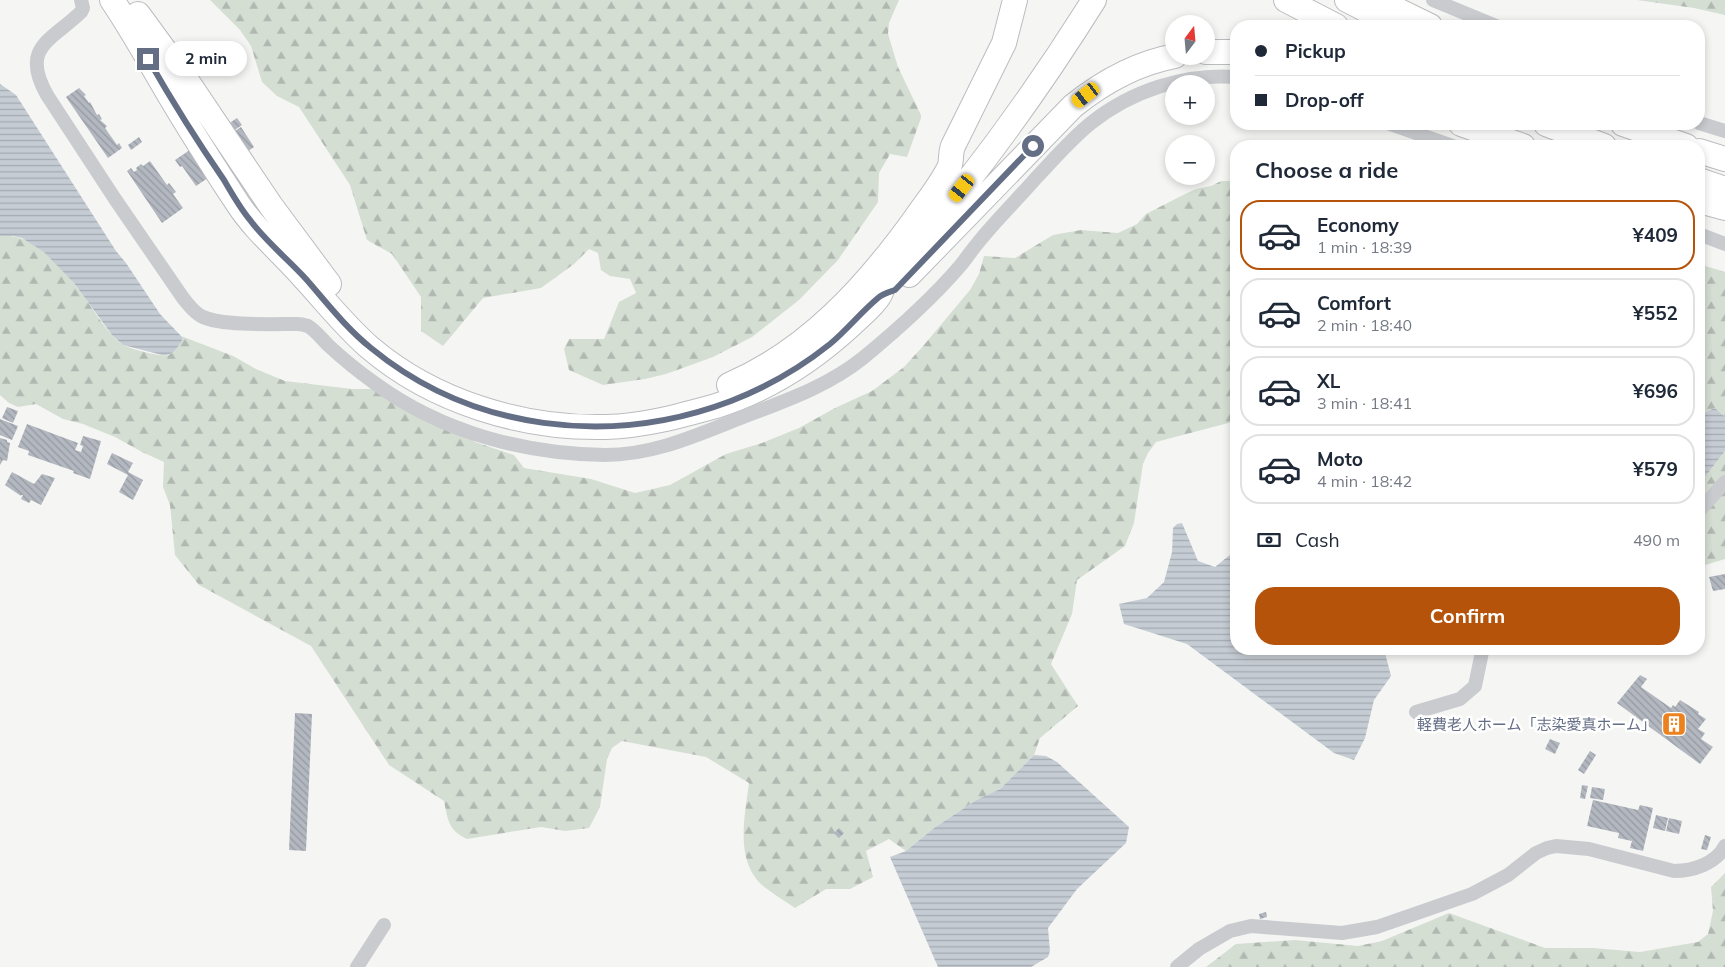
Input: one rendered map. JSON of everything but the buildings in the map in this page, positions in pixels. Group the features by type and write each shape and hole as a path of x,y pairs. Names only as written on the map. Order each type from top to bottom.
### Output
{"highway":[{"path":"112,0 129,25 196,140 238,204 260,233 305,278 331,309 371,348 409,375 460,401 513,417 562,425 607,427 670,419 719,405 773,382 812,358 830,344 879,296 885,282 946,209 1018,113 1094,0"},
{"path":"128,0 187,81 271,206 317,270 352,310 386,341 430,370 464,387 523,405 585,412 645,409 680,402 706,394 738,381 768,365 810,336 854,294 907,229 950,166 962,160 982,138 1077,0"},
{"path":"950,166 950,153 953,146 1004,43 1015,0"},
{"path":"1286,0 1324,20"},
{"path":"1347,0 1387,20"},
{"path":"1377,0 1418,20"},
{"path":"1215,52 1230,52"},
{"path":"879,296 895,290 1073,106 1098,88 1129,70 1165,59"},
{"path":"1479,130 1506,140"},
{"path":"1562,130 1588,140"},
{"path":"1640,130 1668,140"},
{"path":"1646,130 1656,136"},
{"path":"1705,153 1725,159"},
{"path":"1705,182 1725,189"},
{"path":"1705,202 1725,208"}],"street":[{"path":"81,0 83,8 81,12 54,34 40,50 37,58 38,76 47,95 115,200 183,298 194,310 202,317 216,321 307,326 366,377 422,412 470,433 515,446 578,453 624,454 664,447 781,403 834,378 862,358 949,279 978,243 1068,144 1090,123 1120,103 1161,86 1199,78 1230,77"},
{"path":"1433,0 1481,20"},
{"path":"1705,125 1725,131"},
{"path":"1407,130 1436,140"},
{"path":"1705,236 1725,244"},
{"path":"1705,504 1725,482"},
{"path":"1416,712 1460,699 1475,686 1481,655"},
{"path":"1176,967 1198,949 1230,931 1251,926 1342,932 1377,927 1472,894 1508,875 1536,853 1556,846 1578,847 1682,871 1712,860 1719,855 1725,846"},
{"path":"357,967 384,925"}],"green space":[{"path":"210,0 899,0 889,23 888,34 898,67 921,118 907,157 890,154 879,173 878,202 838,260 799,300 752,337 713,357 666,374 603,385 569,370 564,349 569,339 604,339 619,302 636,293 630,279 610,276 601,270 598,253 589,249 574,264 541,288 483,298 443,346 421,331 421,297 392,254 367,240 350,185 299,107 277,96 262,82 251,46 240,30"},
{"path":"1637,0 1725,0 1725,15 1694,8"},
{"path":"1221,181 1230,181 1230,423 1156,442 1143,464 1134,523 1125,546 1077,580 1072,614 1051,664 1078,706 1040,738 1034,755 1000,789 978,799 934,828 906,851 889,839 866,851 873,877 850,889 826,889 795,908 763,886 748,864 745,851 744,823 749,783 706,757 622,741 612,748 607,759 600,807 589,828 565,831 541,827 467,839 461,836 450,824 444,801 389,765 311,646 199,585 175,555 170,505 163,487 164,462 115,437 83,424 63,419 36,404 18,407 9,403 0,395 0,236 19,238 36,245 51,257 65,272 112,335 127,347 152,354 168,355 179,346 183,338 181,336 233,356 256,369 285,381 352,389 374,389 469,437 475,442 514,455 524,468 591,479 635,493 670,485 726,454 762,443 799,428 835,408 872,391 904,367 970,290 979,274 984,256 1015,258 1053,235 1081,230 1118,233 1137,224 1146,214 1196,189 1215,185"},
{"path":"1705,266 1725,272 1725,419 1715,408 1705,412"},
{"path":"1725,451 1725,559 1705,565 1705,477"},
{"path":"1725,873 1725,967 1206,967 1236,944 1295,940 1358,946 1382,941 1449,913 1545,948 1593,948 1640,952 1698,942 1708,934 1713,911 1711,887"}],"shaded area":[{"path":"0,84 16,95 116,251 160,314 183,338 172,353 162,355 123,345 112,335 74,283 44,252 22,238 0,236"},
{"path":"1715,408 1724,416 1725,451 1705,477 1705,412"},
{"path":"1182,523 1198,561 1215,567 1230,555 1230,655 1386,655 1391,676 1374,700 1365,738 1354,760 1334,753 1187,644 1124,624 1119,604 1147,598 1164,582 1172,552 1173,528 1177,524"},
{"path":"1034,755 1046,756 1057,762 1129,827 1126,843 1077,889 1048,928 1050,951 1048,957 1031,967 938,967 890,857 906,851 934,828 978,799 1000,789"}],"place":[{"name":"軽費老人ホーム「志染愛真ホーム」","path":"1674,724"}],"route":[{"path":"148,59 196,140 250,221 305,278 331,309 377,353 409,375 439,392 476,407 538,422 582,427 607,427 670,419 719,405 773,382 812,358 841,335 879,296 895,290 1033,146"}]}
